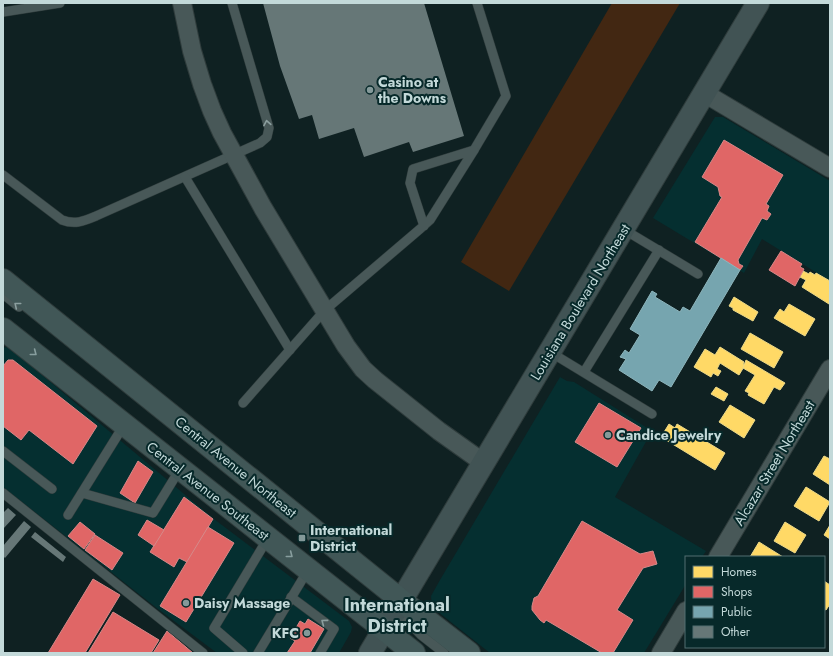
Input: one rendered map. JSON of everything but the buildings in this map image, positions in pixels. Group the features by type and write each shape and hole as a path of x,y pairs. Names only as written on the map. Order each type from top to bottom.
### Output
{"main road":[{"name":"Louisiana Boulevard Northeast","path":"370,653 758,3"},
{"name":"Central Avenue Northeast","path":"3,280 399,605 469,653"},
{"name":"Central Avenue Southeast","path":"3,329 414,653"}],"street":[{"path":"182,3 192,51 212,111 263,208 354,358 371,376 439,431 484,463"},
{"path":"704,93 830,168"},
{"name":"Alcazar Street Northeast","path":"719,556 830,369"},
{"path":"661,653 685,613"}],"lane":[{"path":"3,12 60,3"},
{"path":"3,175 62,220 69,223 79,222 96,216 260,143 267,137 269,128 232,3"},
{"path":"243,403 325,310 430,220 506,96 477,3"},
{"path":"424,226 410,183 414,169 474,150"},
{"path":"185,177 290,350"},
{"path":"624,229 698,274"},
{"path":"584,372 659,250"},
{"path":"3,294 27,314"},
{"path":"550,352 652,414"},
{"name":"Central Avenue Northeast","path":"102,371 399,605 421,635 444,653"},
{"path":"68,515 124,424"},
{"path":"3,451 52,489"},
{"path":"82,493 152,513 180,469"},
{"path":"3,493 203,653"},
{"path":"243,653 214,628 268,538"},
{"path":"258,653 308,570"},
{"path":"291,598 334,630 320,653"}],"shaded area":[{"path":"612,3 680,3 509,291 461,262"},
{"path":"715,117 723,117 830,181 830,281 762,239 744,273 653,218"},
{"path":"7,347 214,519 349,621 352,627 351,632 339,653 217,653 158,609 3,487 3,348"},
{"path":"560,377 567,381 574,382 652,431 615,497 706,551 703,556 685,556 685,586 644,653 490,653 432,607 431,596"}],"place":[{"name":"Casino at the Downs","path":"370,90"},
{"name":"Candice Jewelry","path":"608,435"},
{"name":"International District","path":"302,538"},
{"name":"Daisy Massage","path":"186,603"},
{"name":"KFC","path":"307,633"}],"district":[{"name":"International District","path":"397,615"}]}
